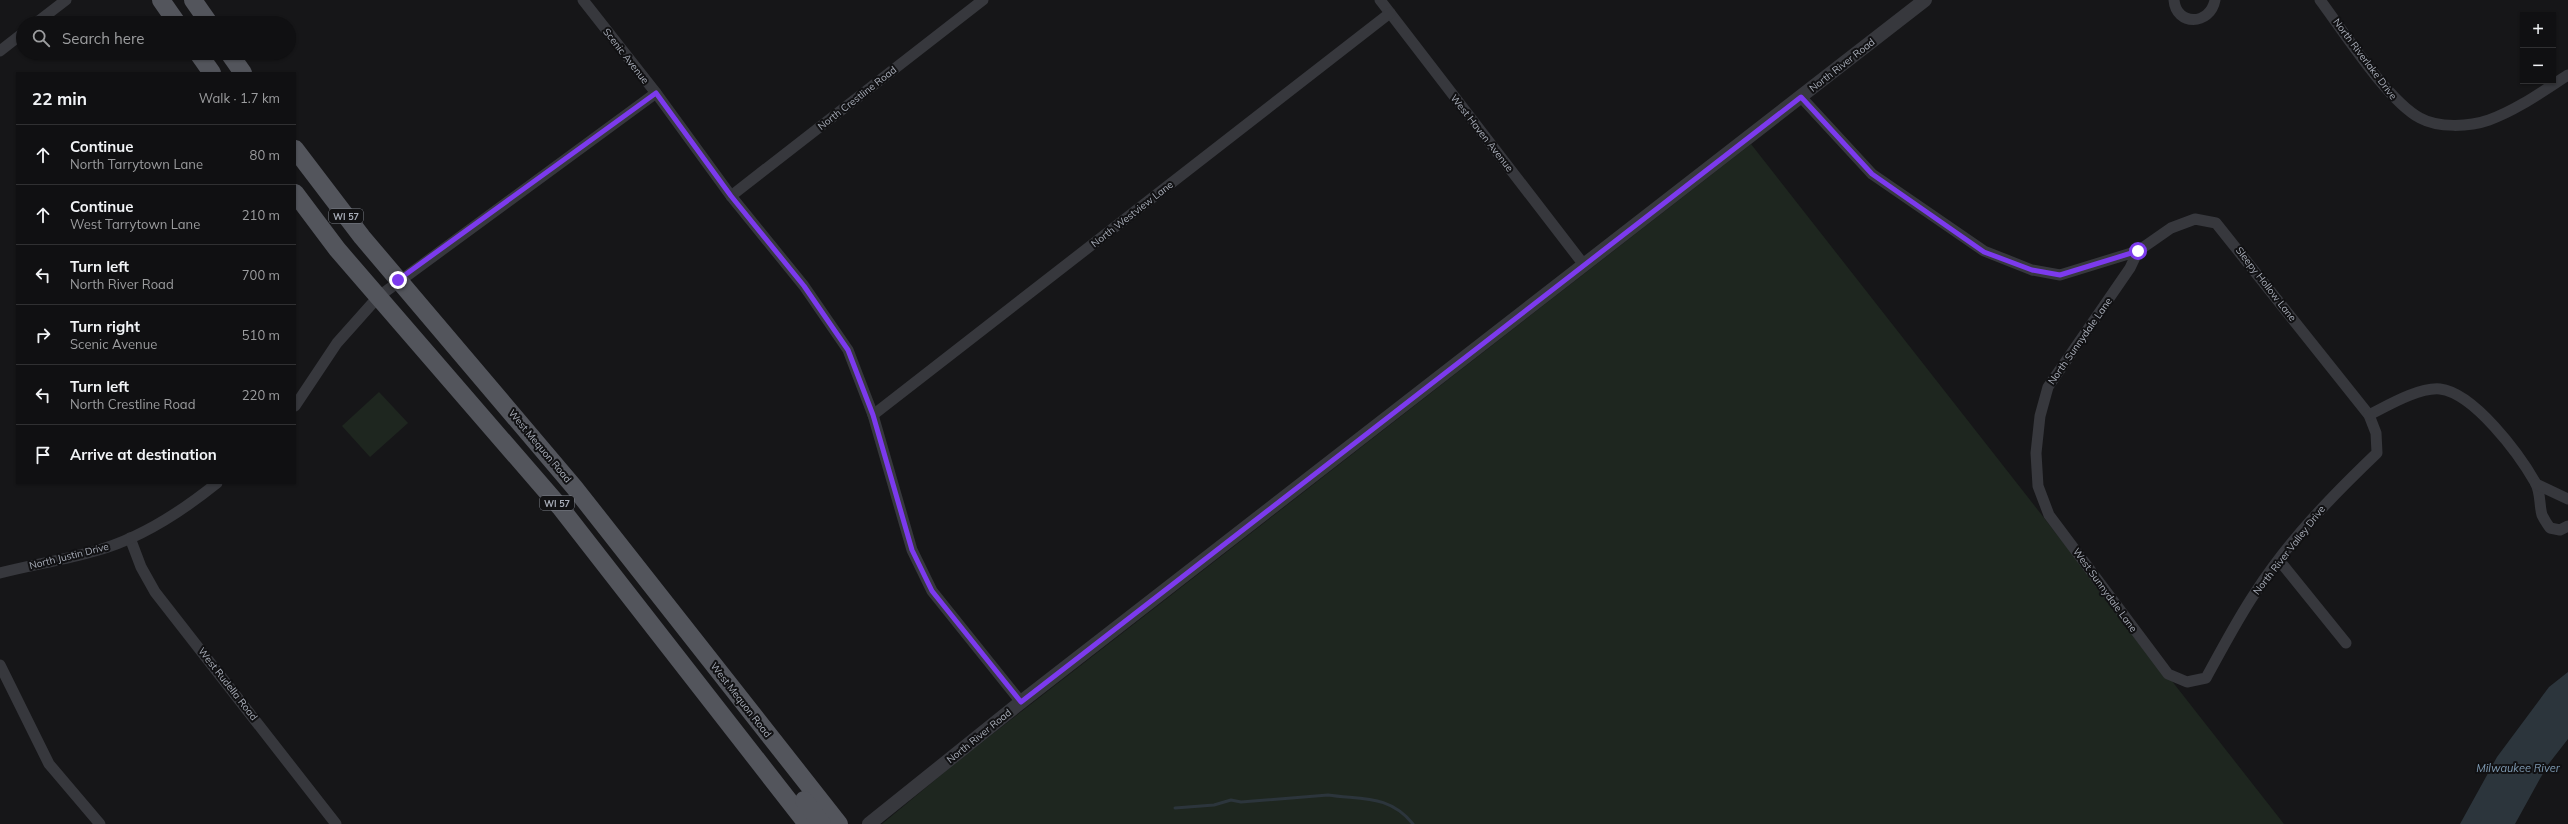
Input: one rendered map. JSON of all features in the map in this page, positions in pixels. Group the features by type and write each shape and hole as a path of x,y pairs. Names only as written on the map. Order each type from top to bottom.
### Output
{"main road":[{"path":"161,0 172,16"},
{"path":"193,0 204,16"},
{"path":"203,60 211,72"},
{"path":"234,60 242,72"},
{"name":"West Mequon Road","path":"296,150 398,280 574,487 839,824"},
{"name":"WI 57","path":"296,194 337,249 560,507 807,824"},
{"path":"749,750 779,773 798,792 822,824"}],"street":[{"path":"45,16 66,0"},
{"name":"Scenic Avenue","path":"583,0 656,93 731,196 804,286 848,350 873,415 912,550 932,591 1021,702"},
{"name":"North Crestline Road","path":"731,196 983,0"},
{"name":"West Haven Avenue","path":"1380,0 1584,265"},
{"name":"North River Road","path":"869,824 1021,702 1925,0"},
{"path":"2174,0 2177,11 2194,20 2206,16 2211,12 2215,0"},
{"name":"North Riverlake Drive","path":"2320,0 2400,104 2421,119 2446,125 2468,125 2489,120 2520,105 2568,75"},
{"name":"North Westview Lane","path":"873,415 1390,13"},
{"path":"0,51 16,38"},
{"path":"296,404 337,343 378,297 398,280 656,93"},
{"path":"1801,97 1876,177 1984,252 2032,270 2060,275 2138,251"},
{"name":"Sleepy Hollow Lane","path":"2138,251 2171,228 2195,220 2216,223 2369,415"},
{"name":"North Sunnydale Lane","path":"2038,486 2036,454 2040,416 2048,387 2130,268 2138,251"},
{"path":"2369,415 2410,395 2438,389 2454,393 2470,402 2484,416 2536,484 2542,515 2550,528 2560,530 2568,526"},
{"name":"North River Valley Drive","path":"2187,682 2206,678 2254,593 2279,560 2318,511 2377,453 2376,433 2369,415"},
{"name":"North Justin Drive","path":"0,573 95,552 130,538 173,515 216,484"},
{"path":"2536,484 2568,499"},
{"name":"West Sunnydale Lane","path":"2038,486 2049,515 2144,644 2168,674 2187,682"},
{"name":"West Rudella Road","path":"130,538 141,567 154,592 336,824"},
{"path":"2279,560 2346,643"},
{"path":"0,665 49,764 100,824"}],"shaded area":[{"path":"1751,144 2284,824 882,824 958,761"},
{"path":"379,392 408,423 370,457 342,426"}],"water":[{"name":"Milwaukee River","path":"2568,672 2568,739 2547,766 2515,824 2460,824 2497,757 2549,687"}],"waterway":[{"path":"1175,808 1214,805 1231,800 1241,802 1328,795 1363,798 1384,803 1404,814 1413,824"}],"route":[{"path":"398,280 656,93 731,196 804,286 848,350 873,415 912,550 932,591 1021,702 1801,97 1872,174 1914,205 1984,252 2032,270 2060,275 2138,251"}]}
